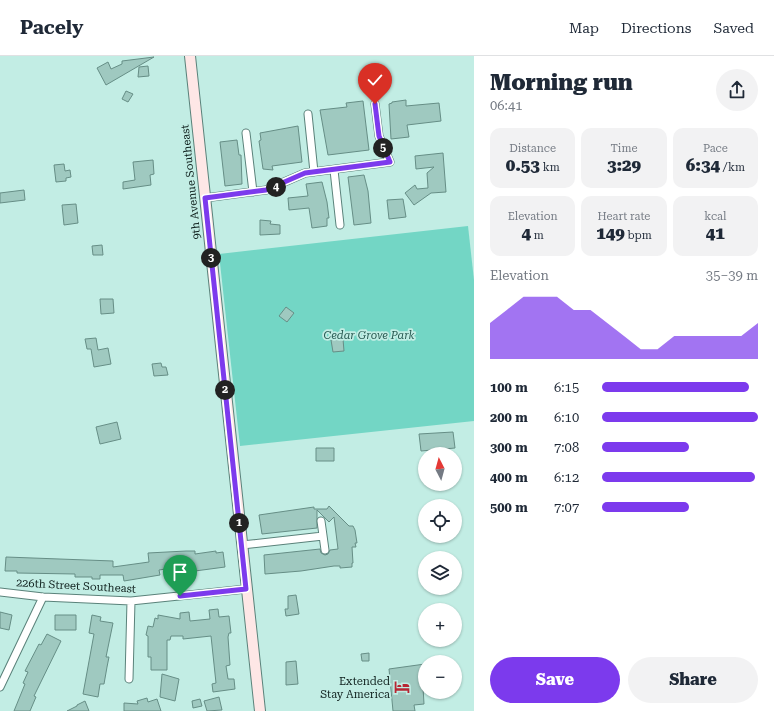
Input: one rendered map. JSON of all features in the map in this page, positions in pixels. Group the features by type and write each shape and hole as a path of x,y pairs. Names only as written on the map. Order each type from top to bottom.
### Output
{"main road":[{"name":"9th Avenue Southeast","path":"190,56 260,711"}],"street":[{"path":"205,198 266,190 297,175 390,162 379,136 375,104"},
{"path":"308,114 314,172"},
{"path":"246,133 253,192"},
{"path":"334,170 340,225"},
{"path":"321,521 325,550"},
{"path":"242,545 323,536"},
{"name":"226th Street Southeast","path":"0,592 43,597 131,601 246,589"},
{"path":"0,687 43,597"},
{"path":"129,679 131,601"}],"green space":[{"name":"Cedar Grove Park","path":"468,226 474,280 474,421 240,446 219,254"}],"building":[{"path":"154,57 106,85 97,68 108,62 111,69 122,64 122,61"},
{"path":"148,66 149,76 138,77 139,67"},
{"path":"126,91 133,94 128,102 122,99"},
{"path":"406,100 406,106 439,103 441,121 407,125 409,137 391,139 389,104 392,102"},
{"path":"363,101 369,150 328,155 320,110 347,107 346,103"},
{"path":"298,126 302,162 272,166 273,170 263,169 259,141 261,140 260,133"},
{"path":"237,140 239,155 241,155 242,184 225,186 220,142"},
{"path":"443,153 446,192 431,193 414,205 405,193 415,185 417,189 428,188 427,173 434,167 416,169 415,156"},
{"path":"153,160 154,174 150,175 151,185 123,189 123,182 135,180 133,162"},
{"path":"64,164 65,171 70,170 71,177 66,178 66,181 56,182 54,165"},
{"path":"364,175 368,191 371,223 354,225 348,177"},
{"path":"322,182 329,218 327,218 327,226 312,228 309,208 289,210 288,198 308,196 306,184"},
{"path":"24,190 25,200 0,203 0,193"},
{"path":"403,199 406,217 389,219 387,200"},
{"path":"76,204 78,223 64,225 62,205"},
{"path":"260,220 271,221 270,224 280,225 280,234 260,235"},
{"path":"102,245 103,255 93,255 92,246"},
{"path":"100,299 113,299 114,313 101,314"},
{"path":"286,307 294,313 287,322 279,316"},
{"path":"96,338 98,350 108,348 111,364 94,367 91,349 87,349 85,339"},
{"path":"343,339 344,351 333,352 331,340"},
{"path":"161,363 162,367 166,367 168,375 154,376 152,364"},
{"path":"117,422 121,439 100,444 96,427"},
{"path":"453,432 455,447 421,447 419,434"},
{"path":"316,448 334,448 334,461 316,461"},
{"path":"329,506 349,526 353,526 355,530 357,543 355,543 356,547 352,547 352,567 340,568 340,566 334,566 265,574 264,555 320,549 321,553 325,555 328,554 330,550 338,549 334,517 329,522 317,510 317,528 262,534 259,515 314,507 314,509 327,509"},
{"path":"195,551 195,554 216,551 216,553 223,552 225,567 180,573 179,567 159,570 160,575 124,581 123,575 100,575 100,579 92,579 92,577 75,577 75,574 17,573 17,571 5,571 6,557 113,561 113,567 149,562 148,553"},
{"path":"296,595 299,614 286,616 285,609 288,609 288,596"},
{"path":"218,609 219,617 229,616 231,633 229,633 228,637 230,665 226,666 228,679 234,679 235,689 213,692 212,684 216,683 211,636 183,639 183,636 171,636 170,640 167,640 167,670 151,670 151,657 148,657 148,636 146,635 148,626 153,627 155,618 158,619 158,615 180,619 180,613 189,612 190,621 210,619 209,610"},
{"path":"0,612 12,615 9,630 0,628"},
{"path":"55,615 76,615 76,630 55,630"},
{"path":"92,615 101,617 100,621 113,623 106,657 109,657 104,684 100,684 98,697 83,694 94,634 89,633"},
{"path":"47,634 61,641 34,696 36,697 30,711 14,711 25,684 23,683 28,672 25,671 39,644 41,645"},
{"path":"369,653 369,661 362,661 361,654"},
{"path":"296,661 298,684 286,685 286,662"},
{"name":"Extended Stay America","path":"418,665 418,699 424,699 424,704 414,705 415,711 393,711 389,669"},
{"path":"162,674 179,679 175,701 160,697"},
{"path":"219,697 222,710 207,711 204,701"},
{"path":"147,698 148,702 157,699 161,711 124,711 124,703 138,704 137,701"},
{"path":"200,699 202,706 193,708 192,701"},
{"path":"85,701 89,711 67,711 77,706"}],"place":[{"name":"Extended Stay America","path":"402,687"}],"route":[{"path":"180,596 246,589 205,198 266,190 297,175 305,173 390,162 380,142 375,104"}]}
